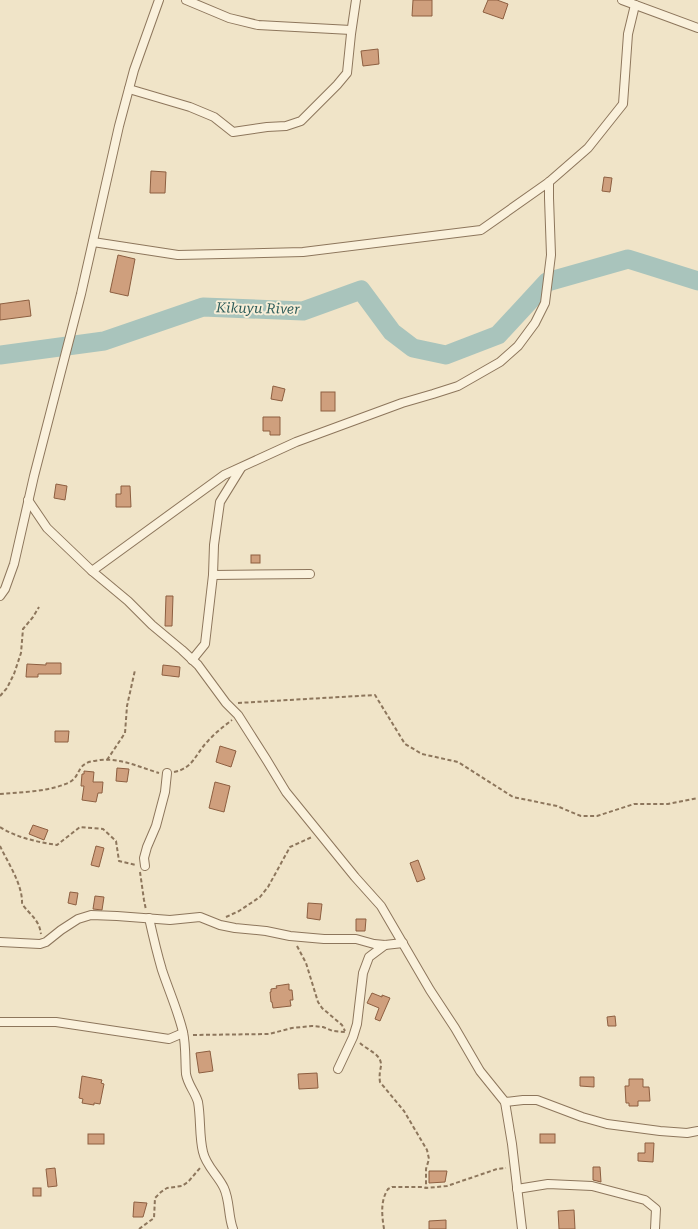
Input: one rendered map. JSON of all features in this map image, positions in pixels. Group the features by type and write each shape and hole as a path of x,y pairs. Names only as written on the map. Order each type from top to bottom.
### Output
{"street":[{"path":"0,596 14,564 28,500 81,294 134,70 159,0"},
{"path":"186,0 229,18 258,25 351,30"},
{"path":"129,89 190,107 214,117 233,132 286,126 301,121 347,73 356,0"},
{"path":"622,0 698,28"},
{"path":"93,242 178,255 303,252 481,230 549,182 588,148 623,104 628,34 635,5"},
{"path":"92,570 224,475 296,442 402,403 458,386 500,362 518,346 535,323 545,303 551,255 549,182"},
{"path":"192,660 205,644 220,502 241,467"},
{"path":"28,500 47,528 198,665 226,703 238,715 286,792 381,906 480,1071 505,1102 522,1229"},
{"path":"213,576 310,574"},
{"path":"145,866 144,858 156,826 165,792 167,773"},
{"path":"0,942 30,944 46,942 78,919 92,915 170,920 200,917 220,925 290,936 356,939 384,945 402,943"},
{"path":"149,918 162,971 183,1034 186,1074 188,1083 198,1103 200,1139 203,1154 226,1195 230,1222 233,1229"},
{"path":"338,1069 353,1037 363,973 369,957 384,945"},
{"path":"0,1022 56,1022 169,1039 183,1034"},
{"path":"505,1102 536,1100 607,1124 660,1131 687,1133 698,1131"},
{"path":"517,1189 548,1184 592,1186 645,1200 656,1209 655,1229"}],"path":[{"path":"0,696 7,688 14,674 21,653 23,629 39,606"},
{"path":"107,760 125,733 127,706 135,670"},
{"path":"226,703 375,695 405,744 422,754 458,762 513,796 557,806 581,816 597,816 634,804 668,804 698,798"},
{"path":"0,794 51,788 69,783 77,777 85,764 92,761 128,762 159,773 183,770 190,766 212,736 238,715"},
{"path":"0,827 18,836 57,845 80,827 103,829 116,841 119,861 140,865 144,900 149,918"},
{"path":"209,920 227,916 260,897 268,887 290,847 320,834"},
{"path":"0,846 13,870 21,893 22,904 39,924 42,943"},
{"path":"290,936 306,963 318,1002 322,1008 342,1025 345,1032"},
{"path":"183,1034 269,1034 292,1028 312,1026 345,1032 353,1037 380,1059 382,1063 380,1082 404,1111 427,1150 429,1159 426,1169 426,1188"},
{"path":"139,1229 154,1218 155,1198 167,1188 182,1186 188,1182 206,1161"},
{"path":"384,1229 382,1210 384,1198 388,1189 392,1187 426,1188 447,1186 498,1169 515,1167"}],"building":[{"path":"413,0 432,0 432,16 412,16"},
{"path":"488,0 497,0 508,4 503,19 483,12"},
{"path":"378,49 379,64 363,66 361,51"},
{"path":"151,171 166,172 165,193 150,193"},
{"path":"604,177 612,178 610,192 602,191"},
{"path":"118,255 135,259 128,296 110,292"},
{"path":"29,300 31,316 0,320 0,304"},
{"path":"273,386 285,389 282,401 271,399"},
{"path":"321,392 335,392 335,411 321,411"},
{"path":"263,417 280,417 280,435 270,435 270,431 263,431"},
{"path":"56,484 67,486 65,500 54,498"},
{"path":"121,486 130,486 131,507 116,507 116,494 121,494"},
{"path":"251,555 260,555 260,563 251,563"},
{"path":"166,596 173,596 172,626 165,626"},
{"path":"46,663 61,663 61,674 38,674 38,677 26,677 27,664 46,665"},
{"path":"163,665 180,667 179,677 162,675"},
{"path":"55,731 69,731 68,742 55,742"},
{"path":"220,746 236,751 231,767 216,762"},
{"path":"117,768 129,769 127,782 116,781"},
{"path":"84,771 94,772 93,782 103,782 102,793 98,793 96,802 82,800 84,786 81,786"},
{"path":"215,782 230,786 224,812 209,808"},
{"path":"33,825 48,830 44,840 29,834"},
{"path":"96,846 104,848 99,867 91,865"},
{"path":"418,860 425,879 417,882 410,863"},
{"path":"70,892 78,893 76,905 68,903"},
{"path":"95,896 104,897 102,910 93,909"},
{"path":"308,903 322,904 320,920 307,918"},
{"path":"356,919 366,919 365,931 356,931"},
{"path":"289,984 293,1000 290,1000 291,1006 273,1008 271,989 277,988 276,986"},
{"path":"372,993 390,998 380,1021 375,1019 379,1008 367,1003"},
{"path":"615,1016 616,1026 608,1026 607,1017"},
{"path":"210,1051 213,1071 199,1073 196,1053"},
{"path":"317,1073 318,1088 299,1089 298,1074"},
{"path":"82,1076 102,1080 101,1083 104,1084 100,1104 82,1103 83,1099 79,1098"},
{"path":"580,1077 594,1077 594,1087 580,1086"},
{"path":"629,1079 643,1079 643,1087 649,1087 650,1101 638,1101 638,1106 629,1106 629,1103 626,1103 625,1086 629,1086"},
{"path":"88,1134 104,1134 104,1144 88,1144"},
{"path":"540,1134 555,1134 555,1143 540,1143"},
{"path":"645,1143 654,1143 653,1162 638,1161 638,1153 645,1153"},
{"path":"593,1167 600,1167 601,1182 593,1180"},
{"path":"55,1168 57,1186 48,1187 46,1169"},
{"path":"429,1171 447,1171 445,1182 429,1183"},
{"path":"33,1188 41,1188 41,1196 33,1196"},
{"path":"134,1202 147,1203 143,1217 133,1217"},
{"path":"574,1210 575,1229 559,1229 558,1211"},
{"path":"446,1220 446,1229 429,1229 429,1221"}],"waterway":[{"name":"Kikuyu River","path":"0,355 104,341 203,307 303,311 361,290 392,332 413,348 446,355 498,335 547,282 628,259 698,281"}]}
